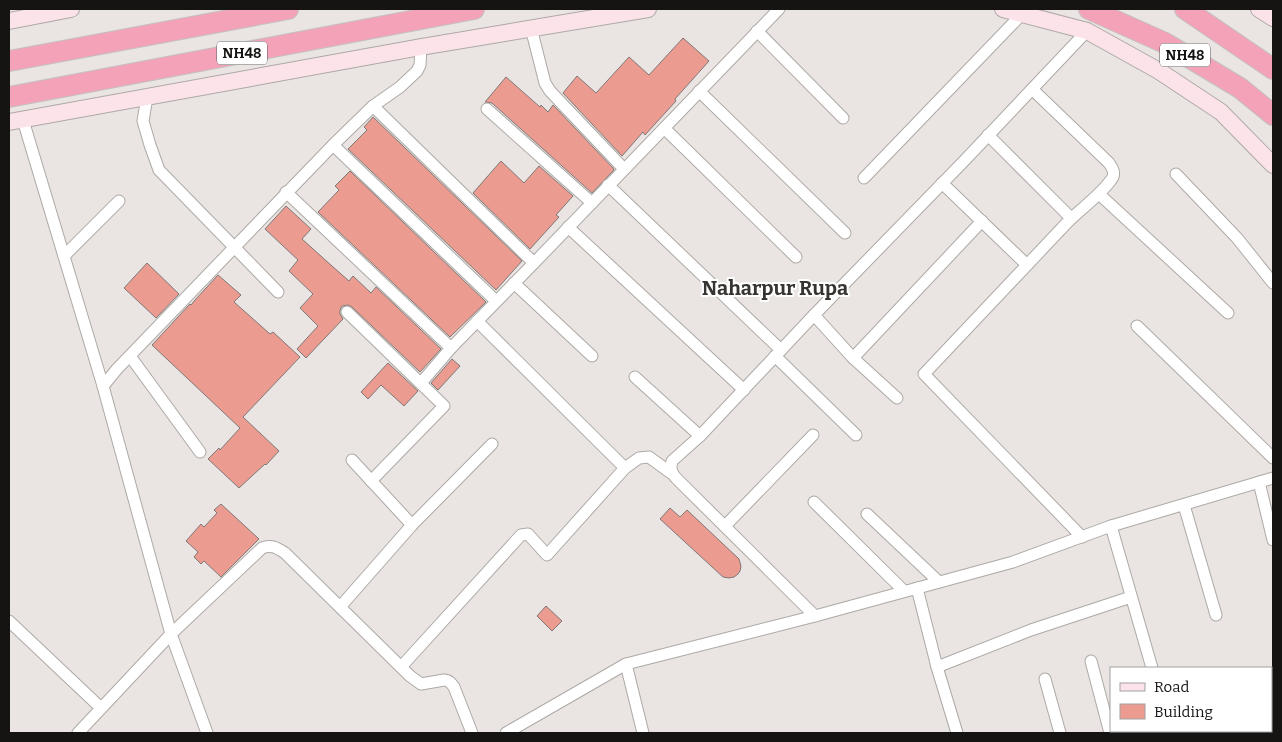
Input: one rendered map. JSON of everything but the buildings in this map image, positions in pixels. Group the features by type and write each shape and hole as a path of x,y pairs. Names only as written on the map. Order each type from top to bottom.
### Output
{"highway":[{"name":"NH48","path":"9,61 288,9"},
{"name":"NH48","path":"9,97 474,9"},
{"name":"NH48","path":"1088,9 1165,43 1240,88 1273,115"},
{"name":"NH48","path":"1185,9 1273,69"}],"main road":[{"path":"10,18 71,9"},
{"path":"16,121 421,47 648,9"},
{"path":"1003,9 1087,31 1159,71 1221,112 1273,165"},
{"path":"1260,9 1273,18"}],"street":[{"path":"421,383 451,348 779,9"},
{"path":"864,178 1022,14"},
{"path":"531,28 545,83 550,91 624,169"},
{"path":"757,31 844,118"},
{"path":"671,473 672,461 700,436 1087,31"},
{"path":"103,386 332,145 373,106 400,87 417,71 420,65 421,47"},
{"path":"1032,89 1110,163 1114,175 1099,194 1071,218 924,374 1082,537"},
{"path":"699,91 846,233"},
{"path":"147,97 143,121 159,170 278,292"},
{"path":"373,106 534,263"},
{"path":"488,109 592,203"},
{"path":"16,121 64,256 103,386 172,634 207,733"},
{"path":"664,128 796,257"},
{"path":"988,135 1071,218"},
{"path":"332,145 496,301"},
{"path":"1176,174 1237,238 1273,283"},
{"path":"942,183 1027,265"},
{"path":"608,185 778,353 856,434"},
{"path":"286,192 451,348"},
{"path":"1099,194 1228,313"},
{"path":"64,256 119,201"},
{"path":"853,358 982,221"},
{"path":"568,227 744,390"},
{"path":"514,283 592,356"},
{"path":"347,312 444,406 371,481"},
{"path":"814,315 853,358 897,398"},
{"path":"477,321 625,468"},
{"path":"1137,326 1273,458"},
{"path":"130,356 200,452"},
{"path":"635,377 700,436"},
{"path":"725,526 813,435"},
{"path":"340,606 412,524 492,444"},
{"path":"401,667 521,535 528,534 548,555 625,468 639,458 649,457 671,473 815,616"},
{"path":"352,460 412,524"},
{"path":"506,733 626,664 815,616 1014,562 1111,526 1273,478"},
{"path":"1259,482 1273,540"},
{"path":"814,502 904,591"},
{"path":"1184,505 1216,615"},
{"path":"867,514 939,582"},
{"path":"1111,526 1152,667"},
{"path":"78,733 172,634 262,548 267,546 274,547 285,553 410,676 421,684 444,680 451,683 472,733"},
{"path":"917,588 937,667 957,733"},
{"path":"937,667 1031,630 1131,596"},
{"path":"9,621 102,708"},
{"path":"1091,661 1110,733"},
{"path":"626,664 643,733"},
{"path":"1045,679 1060,733"}],"district":[{"name":"Naharpur Rupa","path":"775,288"}]}
